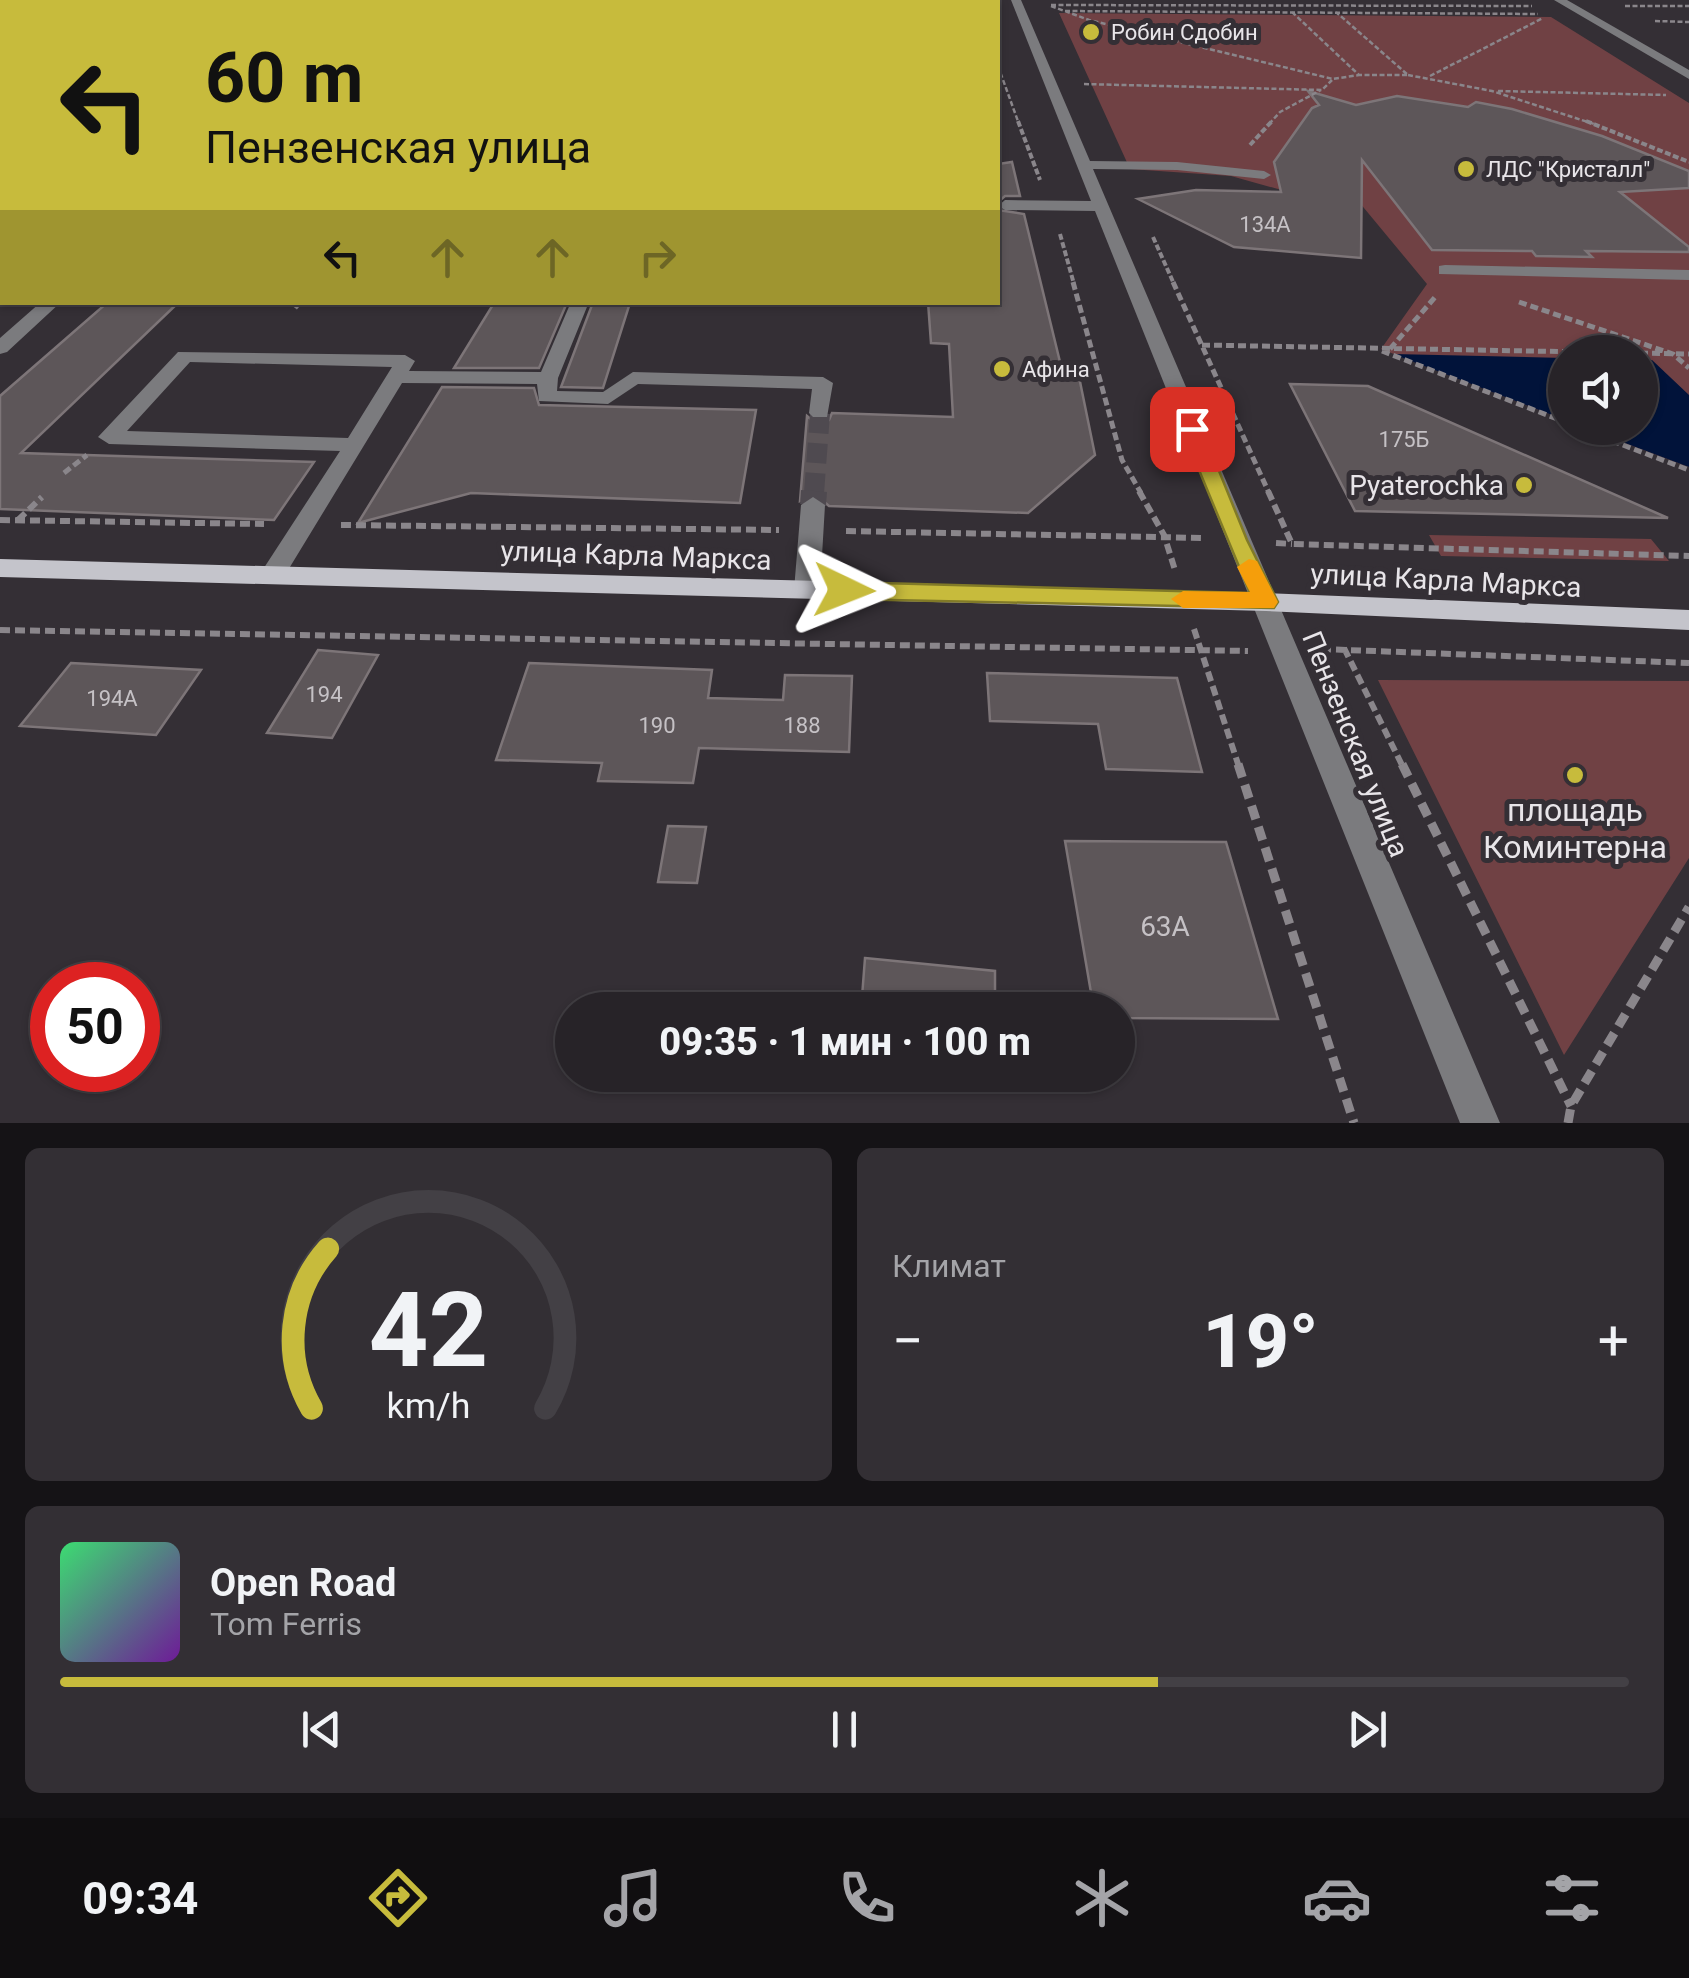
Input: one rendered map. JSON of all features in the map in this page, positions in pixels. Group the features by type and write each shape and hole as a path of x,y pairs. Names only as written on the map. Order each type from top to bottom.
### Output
{"main road":[{"name":"улица Карла Маркса","path":"0,568 1266,602 1689,620"}],"street":[{"name":"Пензенская улица","path":"1016,0 1480,1123"},
{"path":"1558,0 1689,75"},
{"path":"1086,164 1177,166 1264,175"},
{"path":"1004,205 1103,206"},
{"path":"1446,270 1689,276"},
{"path":"0,348 49,305"},
{"path":"579,305 548,378 546,397 608,398 633,378 823,383 820,412"},
{"path":"273,574 354,445 405,361 185,356 109,437 354,445"},
{"path":"395,377 548,378"},
{"path":"807,590 812,518"}],"path":[{"path":"1530,0 1540,6 1050,4 1064,11 1333,79 1408,75 1492,91 1689,160"},
{"path":"1284,4 1358,75"},
{"path":"1328,4 1408,75"},
{"path":"1159,5 1164,12"},
{"path":"1208,5 1214,12"},
{"path":"1404,5 1415,13"},
{"path":"1452,6 1463,14"},
{"path":"1064,11 1554,14 1535,20 1429,77"},
{"path":"1247,148 1280,112 1322,90 1333,79"},
{"path":"1084,84 1322,90"},
{"path":"1492,91 1667,95"},
{"path":"1150,231 1292,544"},
{"path":"1390,349 1439,292"},
{"path":"1506,297 1673,354 1689,368"},
{"path":"1202,344 1548,351"},
{"path":"1376,349 1548,415"},
{"path":"1658,354 1689,354"},
{"path":"1623,445 1689,470"},
{"path":"18,520 42,497"},
{"path":"0,520 304,524 812,518 1292,544 1689,556"},
{"path":"0,630 1202,653 1344,648 1689,663"},
{"path":"1344,648 1571,1106"},
{"path":"1568,1123 1571,1106 1689,907"}],"shaded area":[{"path":"1059,13 1551,17 1689,103 1689,467 1630,445 1658,445 1658,335 1548,335 1548,413 1381,349 1427,284 1359,202 1303,196 1231,176 1130,169"},
{"path":"1429,535 1651,539 1669,561 1441,556"},
{"path":"1378,680 1689,681 1689,858 1564,1055"}],"water":[{"path":"1393,354 1548,358 1548,413"},
{"path":"1658,366 1689,395 1689,467 1630,445 1658,445"}],"building":[{"path":"1308,91 1356,105 1397,96 1512,109 1602,136 1689,171 1689,188 1620,192 1689,247 1689,252 1586,251 1592,257 1536,256 1532,251 1432,250 1362,160 1361,258 1234,247 1138,199 1196,190 1281,192 1274,162 1312,108 1319,105"},
{"path":"1012,162 1020,196 1005,196 1000,200 1000,164"},
{"path":"1000,210 1024,214 1061,366 1077,367 1095,455 1028,513 829,506 815,494 800,501 807,416 813,421 829,420 832,413 953,417 949,344 931,343 928,305 1000,305"},
{"path":"105,305 176,305 21,453 314,462 274,520 0,509 0,396"},
{"path":"493,305 566,305 539,368 454,368"},
{"path":"592,305 629,306 603,388 561,387"},
{"path":"1290,384 1368,386 1668,518 1355,511"},
{"path":"442,387 534,388 539,405 756,410 740,503 471,493 358,523"},
{"path":"318,650 378,655 332,738 267,733"},
{"path":"71,663 201,670 156,735 20,726"},
{"path":"529,663 712,670 708,698 783,700 785,675 852,676 849,752 699,748 693,783 598,781 602,763 496,760"},
{"path":"987,673 1177,678 1202,772 1106,769 1098,724 990,721"},
{"path":"668,826 706,827 697,883 658,882"},
{"path":"1065,841 1226,842 1278,1019 1135,1018 1135,992 1091,992"},
{"path":"865,958 995,971 995,992 862,992"}],"tunnel":[{"path":"814,493 820,413"},
{"path":"813,505 814,491"}],"slow traffic":[{"path":"1183,599 1266,602 1249,567"}],"place":[{"name":"Робин Сдобин","path":"1091,32"},
{"name":"ЛДС \"Кристалл\"","path":"1466,169"},
{"name":"Афина","path":"1002,369"},
{"name":"Pyaterochka","path":"1524,485"},
{"name":"площадь Коминтерна","path":"1575,775"}],"route":[{"path":"844,590 1266,602 1236,540 1192,429"}]}
